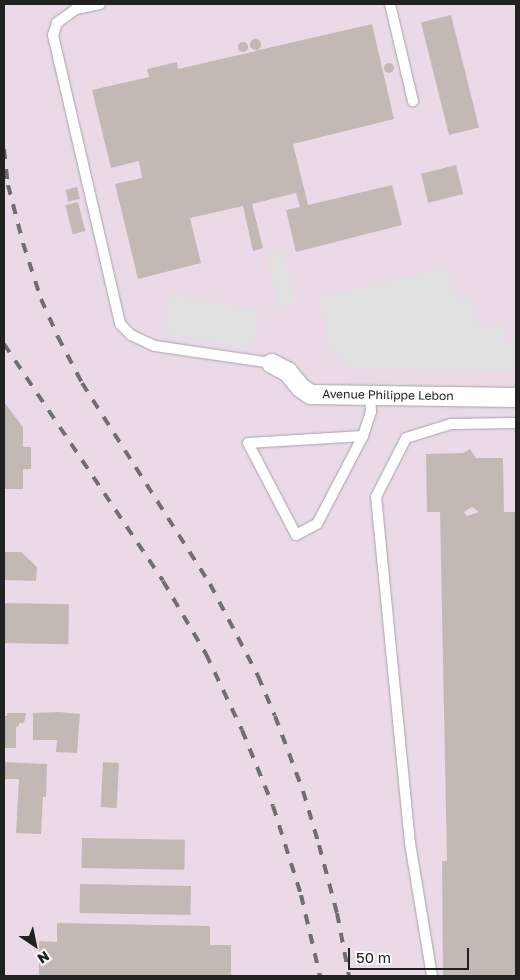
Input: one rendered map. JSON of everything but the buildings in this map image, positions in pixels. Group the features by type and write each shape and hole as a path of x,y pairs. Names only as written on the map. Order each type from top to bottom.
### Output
{"street":[{"name":"Avenue Philippe Lebon","path":"271,363 287,372 300,387 310,394 516,397"}],"lane":[{"path":"100,4 76,9 57,23 53,35 120,324 131,335 155,346 271,363"},
{"path":"390,4 413,101"},
{"path":"363,436 248,443 296,535 316,524 363,436 371,412 370,395"},
{"path":"432,976 410,844 376,498 406,438 451,424 516,423"}],"shaded area":[{"path":"4,4 516,4 516,976 4,976"},
{"path":"282,250 296,304 280,308 266,254"},
{"path":"446,268 456,302 470,299 477,326 503,327 504,342 516,342 515,370 347,369 346,355 331,356 319,298"},
{"path":"171,295 259,310 252,348 164,332"}],"railway":[{"path":"4,149 8,185 23,243 41,299 58,337 82,383 210,584 258,676 275,716 303,791 319,845 337,913 349,976"},
{"path":"4,344 163,581 206,654 242,730 273,806 301,895 320,976"}]}
